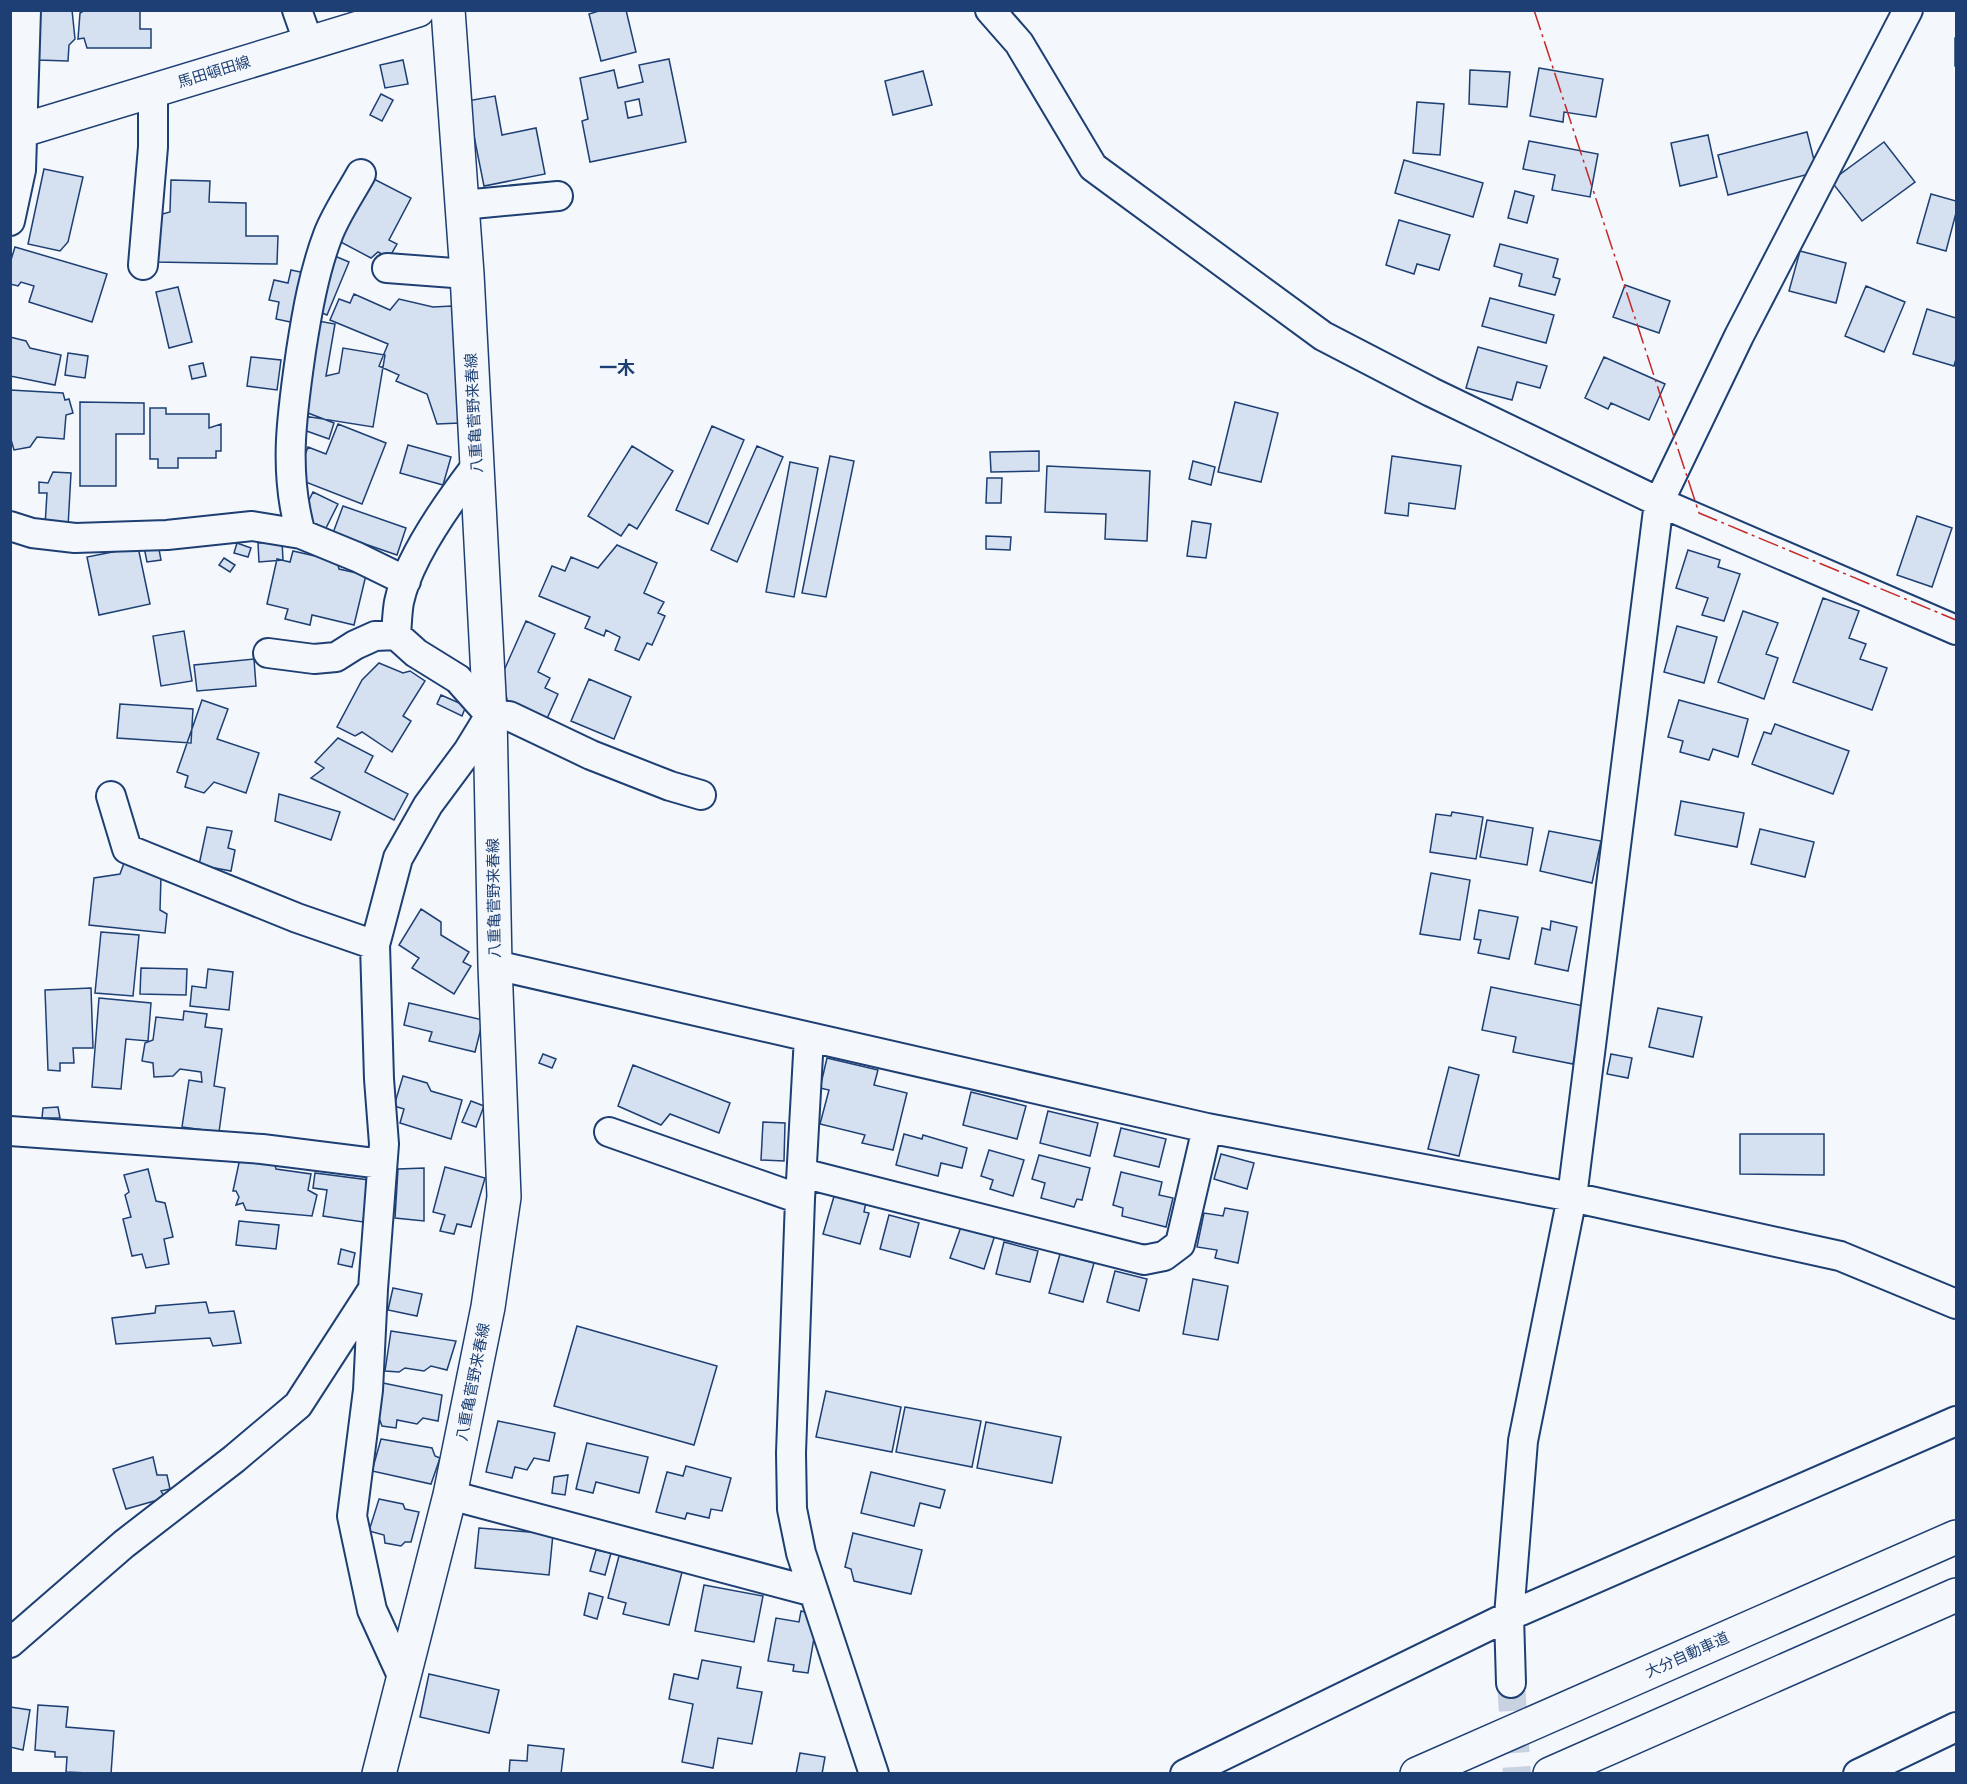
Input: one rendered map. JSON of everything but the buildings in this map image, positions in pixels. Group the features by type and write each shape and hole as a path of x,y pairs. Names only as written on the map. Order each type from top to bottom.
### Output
{"main road":[{"name":"馬田頓田線","path":"16,132 418,10"},
{"name":"八重亀菅野来春線","path":"379,1773 450,1495 488,1307 504,1197 495,965 490,715 467,274 448,10"},
{"name":"大分自動車道","path":"1416,1773 1956,1537"},
{"path":"1550,1773 1956,1595"}],"street":[{"path":"10,221 21,170 16,132 26,10"},
{"path":"297,10 309,44"},
{"path":"990,10 1019,42 1093,167 1323,336 1431,392 1659,502 1956,630"},
{"path":"1511,1683 1509,1616 1523,1441 1572,1197 1659,502 1739,336 1908,10"},
{"path":"143,265 153,147 153,91"},
{"path":"301,534 293,507 290,468 291,423 308,307 328,234 361,174"},
{"path":"462,205 558,196"},
{"path":"387,268 467,274"},
{"path":"396,635 399,603 405,581 450,499 477,465"},
{"path":"10,526 32,533 75,538 167,535 252,526 301,534 357,556 405,581"},
{"path":"268,653 314,659 336,657 375,636 396,635 416,653 458,680 490,715 509,716 591,755 670,786 701,795"},
{"path":"403,1678 372,1610 352,1515 368,1390 384,1144 378,1079 375,945 398,858 428,805 468,751 490,715"},
{"path":"111,796 127,849 297,918 375,945"},
{"path":"495,965 1207,1128 1572,1197 1840,1256 1956,1304"},
{"path":"809,1037 791,1453 792,1509 801,1554 874,1773"},
{"path":"609,1132 801,1186 1144,1260 1164,1256 1180,1244 1207,1128"},
{"path":"10,1131 262,1149 382,1164"},
{"path":"10,1643 124,1544 234,1459 298,1405 373,1289"},
{"path":"1185,1773 1509,1616 1956,1421"},
{"path":"450,1495 814,1592"},
{"path":"1858,1773 1956,1727"}],"tunnel":[{"path":"1511,1683 1517,1774"}],"power":[{"path":"1534,10 1699,513 1956,620"}],"district":[{"name":"一木","path":"617,368"}]}
